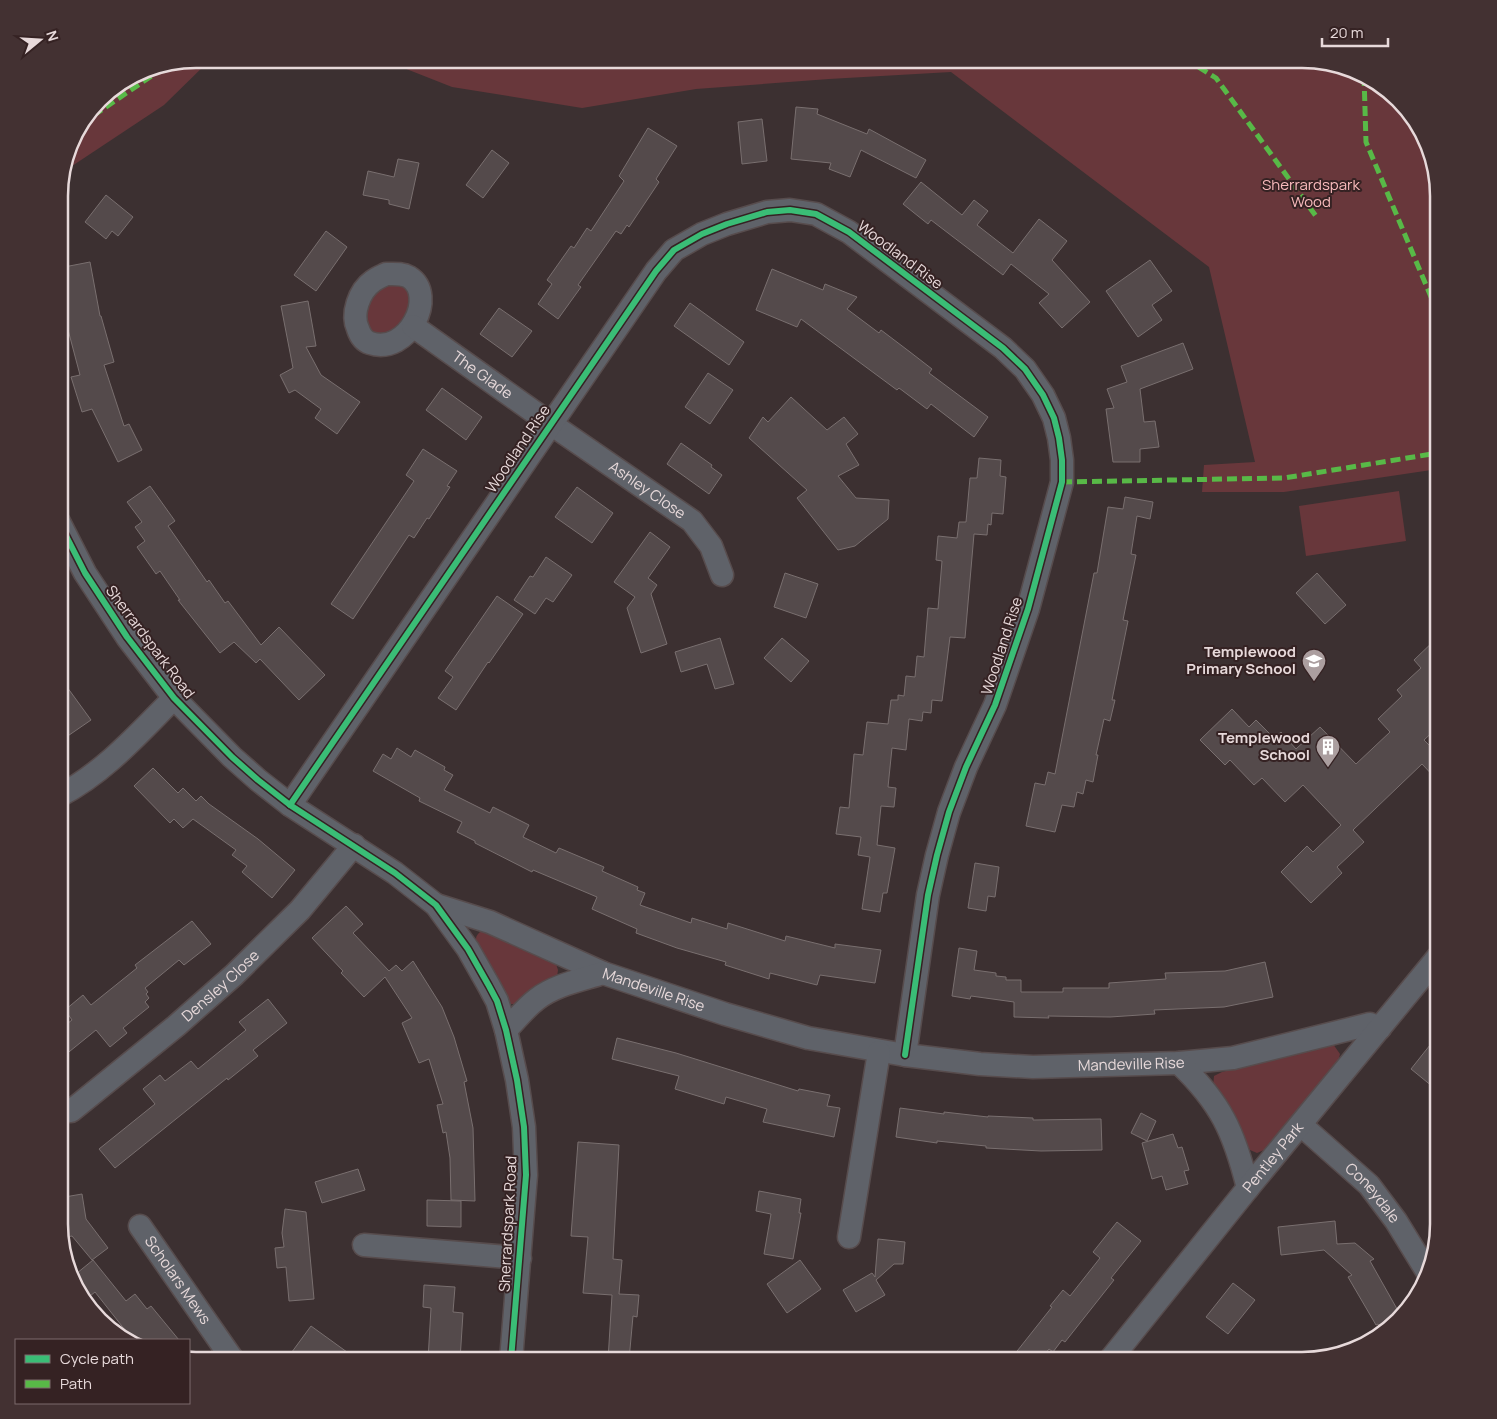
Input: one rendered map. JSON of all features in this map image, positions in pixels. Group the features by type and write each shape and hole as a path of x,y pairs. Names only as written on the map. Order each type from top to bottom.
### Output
{"street":[{"name":"Woodland Rise","path":"290,805 550,424 656,271 674,250 702,234 767,212 790,210 816,214 849,232 1003,348 1025,369 1043,395 1054,418 1062,460 1062,482 1055,514 1028,609 995,705 966,767 949,812 937,855 928,895 905,1055"},
{"name":"The Glade","path":"413,326 550,424"},
{"name":"Ashley Close","path":"550,424 692,521 711,546 722,575"},
{"name":"Sherrardspark Road","path":"68,540 85,573 127,637 174,698 232,757 258,780 290,805 395,873 436,905 468,949 484,977 497,1002 506,1030 517,1080 524,1127 526,1175 512,1352"},
{"path":"68,791 102,769 174,698"},
{"name":"Densley Close","path":"71,1111 176,1026 234,975 300,910 354,845"},
{"name":"Mandeville Rise","path":"436,905 490,922 603,973 725,1014 798,1035 878,1052 980,1064 1033,1067 1179,1063 1233,1058 1370,1024 1380,1028"},
{"name":"Pentley Park","path":"1116,1352 1430,967"},
{"path":"506,1030 537,999 547,992 603,973"},
{"path":"849,1238 878,1052"},
{"path":"1179,1063 1196,1079 1213,1100 1227,1123 1236,1145 1248,1188"},
{"name":"Coneydale","path":"1301,1125 1369,1185 1396,1221 1423,1265"},
{"name":"Scholars Mews","path":"140,1226 228,1352"},
{"name":"Sherrardspark Road","path":"364,1245 520,1258"}],"green space":[{"path":"202,68 164,105 71,166 74,155 89,125 111,99 139,81 155,74 171,70"},
{"name":"Sherrardspark Wood","path":"404,68 1301,68 1326,70 1350,77 1386,99 1403,118 1416,139 1427,171 1429,188 1429,470 1284,492 1202,492 1204,465 1255,462 1209,267 951,72 696,89 582,108 452,87"},
{"path":"392,280 413,290 408,320 386,338 369,335 362,306 367,294"},
{"path":"1399,491 1406,541 1306,556 1299,506"},
{"path":"483,930 555,961 558,970 557,977 517,1004 511,1004 504,998 476,946 476,936"},
{"path":"1333,1044 1340,1054 1338,1062 1269,1148 1257,1153 1250,1150 1213,1087 1214,1076 1222,1072"}],"building":[{"path":"796,107 818,109 817,114 867,134 869,129 926,160 916,178 861,150 850,177 829,169 831,163 791,159"},
{"path":"762,119 767,161 742,164 738,122"},
{"path":"648,128 677,146 656,179 659,182 629,227 627,225 621,234 616,231 578,285 581,287 558,319 538,304 552,284 547,280 571,246 574,248 587,228 591,231 624,181 619,176"},
{"path":"492,150 509,163 483,198 466,185"},
{"path":"398,159 419,163 409,209 389,204 389,200 363,195 368,171 394,177"},
{"path":"921,182 962,215 974,200 988,211 977,225 1013,253 1039,219 1067,241 1052,260 1090,302 1062,328 1039,303 1049,294 1011,264 1003,275 931,220 928,224 903,204"},
{"path":"106,195 133,217 118,236 112,231 106,239 85,222"},
{"path":"326,231 347,247 316,291 294,275"},
{"path":"1150,260 1172,291 1152,305 1162,320 1138,337 1106,291"},
{"path":"90,262 100,316 114,362 104,365 124,426 129,424 142,450 118,462 92,409 82,412 71,377 80,375 68,330 68,266"},
{"path":"772,269 823,290 825,284 857,297 847,309 879,333 881,330 910,352 932,369 929,373 988,417 974,437 931,404 927,409 899,388 897,390 801,319 797,327 756,310"},
{"path":"308,301 316,346 306,347 321,375 360,402 337,434 315,418 321,409 295,390 289,393 280,375 293,368 281,306"},
{"path":"690,303 744,342 729,365 674,326"},
{"path":"499,308 532,331 512,357 480,334"},
{"path":"1183,343 1193,369 1140,389 1144,422 1155,421 1159,447 1140,449 1140,462 1113,462 1106,409 1114,408 1107,389 1127,382 1121,366"},
{"path":"708,373 733,390 710,424 685,407"},
{"path":"442,388 482,417 466,440 426,410"},
{"path":"791,397 827,430 844,417 858,434 846,444 859,465 838,476 856,498 889,500 888,519 855,546 838,550 797,498 807,490 749,438 763,417 768,422"},
{"path":"681,443 712,465 711,467 722,475 709,494 667,464"},
{"path":"423,449 457,471 447,486 450,487 429,519 427,518 414,538 409,535 353,619 331,604 414,481 406,475"},
{"path":"979,458 1001,460 1000,476 1006,477 1003,514 992,513 991,525 988,524 987,535 974,534 965,638 950,637 942,701 932,700 931,713 923,712 922,721 909,719 906,750 892,748 888,787 896,788 894,807 881,806 877,845 895,848 887,893 883,893 880,912 862,909 870,857 858,855 861,837 836,834 840,807 849,808 854,754 863,755 867,722 888,724 891,700 898,700 898,695 904,696 906,676 915,677 917,656 924,657 928,608 938,609 942,561 936,560 938,536 957,538 959,522 966,522 970,478 977,478"},
{"path":"150,486 175,521 168,526 207,582 209,580 225,603 228,601 261,645 279,627 325,675 299,700 260,659 256,663 234,642 220,653 178,600 180,600 160,571 156,574 137,547 145,541 135,527 142,522 127,502"},
{"path":"577,487 613,513 592,543 555,517"},
{"path":"1125,497 1153,502 1150,519 1137,516 1131,554 1136,555 1123,620 1128,621 1112,700 1115,700 1110,721 1104,719 1096,755 1098,755 1093,782 1086,780 1083,794 1077,792 1074,807 1062,805 1055,832 1026,826 1035,783 1045,785 1048,772 1055,774 1094,573 1097,573 1108,507 1123,509"},
{"path":"650,532 670,547 648,578 657,585 651,594 667,644 641,653 627,608 635,597 614,582"},
{"path":"546,557 572,575 553,602 546,598 535,614 514,600 530,576 533,577"},
{"path":"785,573 818,584 806,618 774,607"},
{"path":"1317,573 1346,605 1325,624 1296,593"},
{"path":"497,596 523,614 456,710 438,698 453,677 445,671"},
{"path":"720,638 734,684 715,689 707,664 681,672 675,652"},
{"path":"782,638 809,661 791,682 764,658"},
{"name":"Templewood School","path":"1429,645 1430,735 1424,740 1430,746 1430,772 1422,764 1353,830 1364,842 1337,867 1342,873 1311,903 1281,872 1307,846 1313,852 1341,825 1303,785 1285,802 1262,778 1254,785 1230,760 1225,765 1200,740 1232,709 1249,727 1256,720 1274,738 1281,732 1296,749 1320,727 1356,764 1390,732 1378,719 1402,696 1397,690 1421,668 1414,660"},
{"path":"68,688 91,720 68,736"},
{"path":"397,748 411,757 415,750 445,767 444,770 453,775 444,790 490,813 493,807 529,825 523,837 556,853 559,848 604,867 602,871 638,887 637,890 645,893 640,905 691,923 692,918 727,929 728,923 785,941 786,936 835,948 835,944 881,950 875,983 820,975 817,985 770,973 769,979 725,965 726,962 677,948 636,933 637,929 592,909 597,897 533,870 532,872 475,843 475,841 457,832 462,822 419,801 420,798 373,771 383,754 391,759"},
{"path":"153,768 178,793 183,788 196,801 201,796 295,870 272,898 242,872 247,866 232,855 236,850 193,819 183,828 174,819 170,823 134,786"},
{"path":"975,863 999,867 995,897 988,896 986,911 968,908"},
{"path":"346,906 363,924 353,933 389,971 396,965 402,971 413,961 442,1007 454,1037 467,1081 464,1082 473,1128 475,1201 451,1200 450,1158 446,1132 443,1133 437,1105 443,1104 429,1059 419,1063 402,1023 412,1018 385,977 364,997 312,938"},
{"path":"192,921 211,944 184,965 179,960 145,988 149,998 145,1002 149,1007 123,1028 127,1033 110,1047 96,1030 68,1053 68,1023 72,1020 68,1014 68,1008 83,995 91,1005 137,968 135,965"},
{"path":"959,948 977,951 974,970 996,973 996,976 1006,977 1006,980 1021,980 1021,992 1063,992 1063,988 1109,988 1109,983 1166,979 1165,973 1225,971 1265,962 1273,997 1224,1007 1154,1010 1155,1014 1110,1017 1014,1017 1014,1002 971,996 970,999 952,996"},
{"path":"268,999 287,1023 253,1050 258,1056 228,1080 227,1078 115,1168 99,1149 155,1104 143,1089 160,1075 165,1081 191,1061 198,1069 246,1030 239,1022"},
{"path":"617,1038 676,1053 798,1091 799,1089 830,1095 827,1106 840,1108 834,1137 763,1122 767,1109 726,1097 724,1104 675,1089 679,1076 612,1059"},
{"path":"1430,1045 1430,1084 1411,1069"},
{"path":"900,1108 944,1114 944,1112 988,1117 1033,1118 1033,1120 1101,1119 1102,1150 1041,1151 986,1148 986,1146 937,1141 937,1143 896,1137"},
{"path":"1141,1113 1156,1121 1147,1141 1131,1133"},
{"path":"1173,1134 1178,1148 1182,1147 1189,1170 1184,1171 1188,1184 1166,1190 1162,1176 1152,1179 1142,1143"},
{"path":"578,1142 619,1145 613,1259 622,1260 619,1294 639,1295 637,1317 633,1316 630,1352 608,1352 612,1295 583,1293 588,1237 571,1236"},
{"path":"358,1169 365,1190 322,1203 315,1182"},
{"path":"759,1191 801,1199 799,1213 801,1213 793,1259 764,1254 771,1214 756,1211"},
{"path":"82,1194 86,1219 108,1248 92,1260 72,1236 69,1237 68,1196"},
{"path":"427,1200 461,1201 461,1227 427,1226"},
{"path":"285,1209 306,1212 314,1299 289,1301 286,1267 277,1268 275,1248 284,1247 282,1233"},
{"path":"1335,1221 1337,1244 1355,1243 1374,1259 1370,1261 1397,1309 1379,1325 1376,1325 1348,1277 1352,1275 1324,1250 1281,1255 1278,1227"},
{"path":"1117,1222 1141,1241 1111,1278 1114,1280 1065,1342 1062,1340 1053,1352 1049,1349 1047,1352 1016,1352 1063,1290 1070,1296 1100,1258 1093,1252"},
{"path":"878,1239 905,1242 903,1264 894,1264 876,1280 885,1295 856,1312 843,1290 872,1273 875,1277"},
{"path":"93,1260 126,1301 135,1294 147,1309 151,1306 178,1339 141,1339 125,1330 95,1292 90,1296 77,1273"},
{"path":"800,1260 821,1289 787,1313 767,1284"},
{"path":"1233,1283 1255,1300 1228,1334 1206,1317"},
{"path":"424,1285 455,1287 453,1312 463,1313 461,1352 428,1352 431,1308 423,1307"},
{"path":"311,1326 347,1352 292,1352"}],"marked path":[{"path":"1200,68 1216,78 1318,219"},
{"path":"100,111 153,75"},
{"path":"1364,85 1366,142 1429,292"},
{"path":"1062,482 1284,478 1429,454"}],"cycle path":[{"path":"290,805 656,271 674,250 702,234 767,212 790,210 816,214 849,232 1003,348 1025,369 1043,395 1054,418 1062,460 1062,482 1028,609 995,705 966,767 949,812 937,855 928,895 905,1055"},
{"path":"68,540 85,573 127,637 174,698 232,757 258,780 290,805 395,873 436,905 468,949 489,986 497,1001 506,1030 517,1080 524,1127 526,1175 512,1352"}],"place":[{"name":"Templewood Primary School","path":"1314,682"},
{"name":"Templewood School","path":"1328,768"}]}
